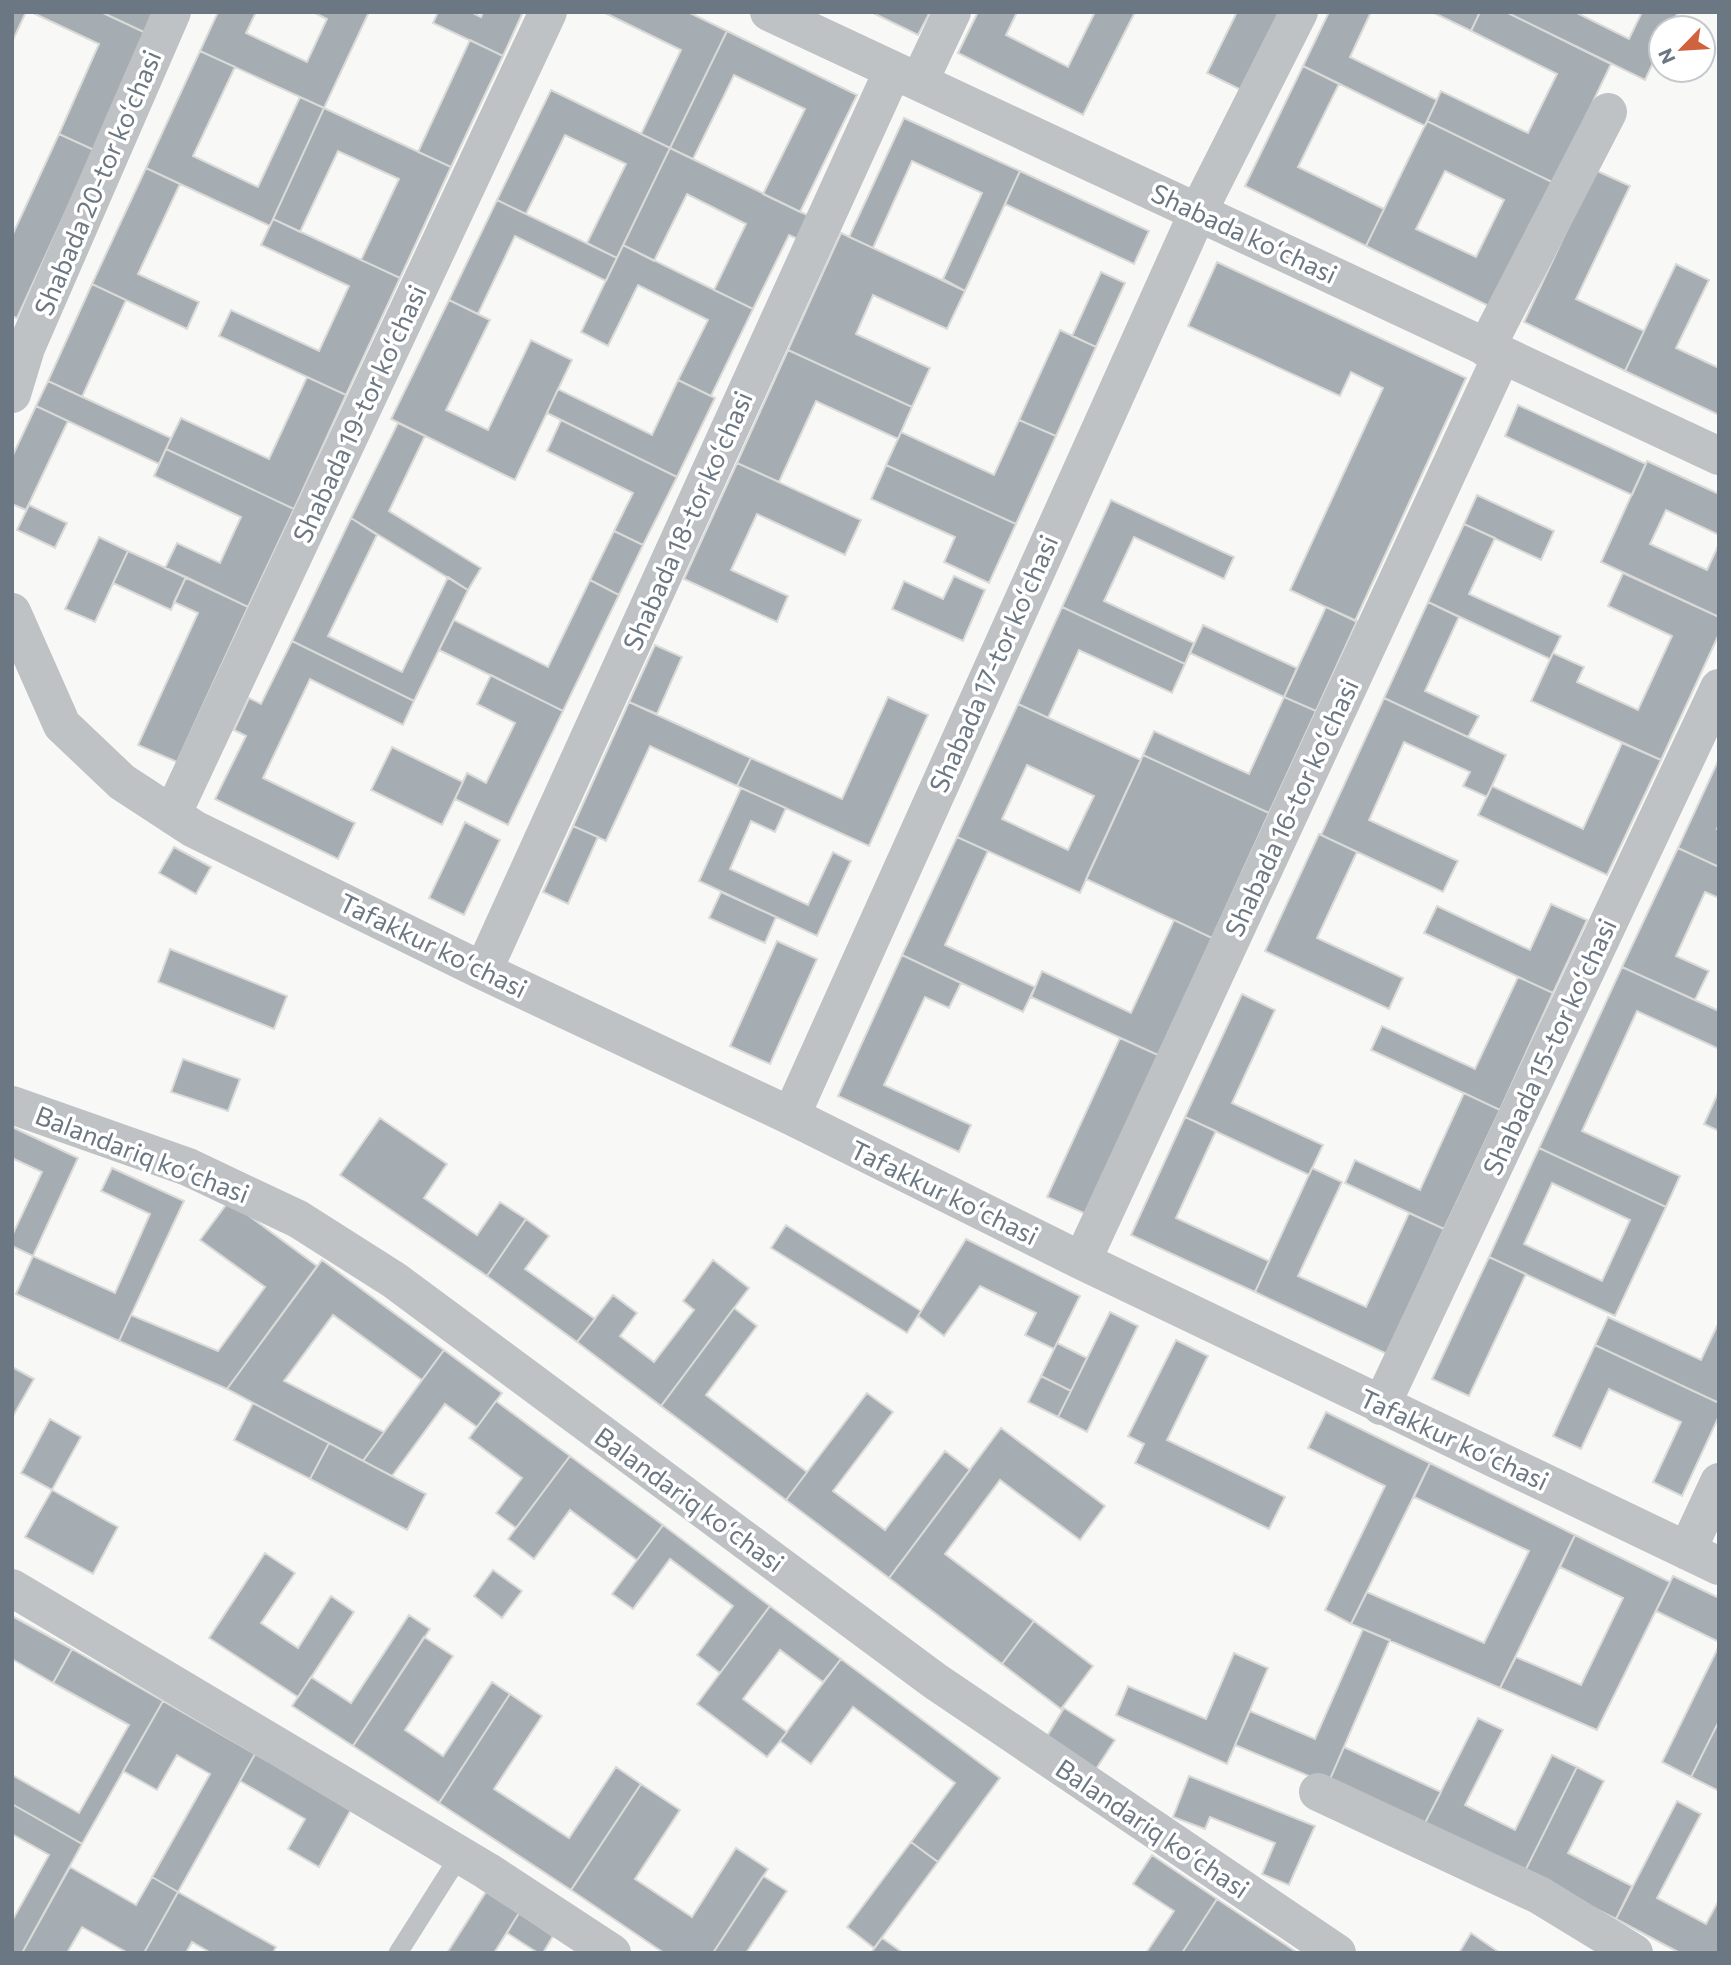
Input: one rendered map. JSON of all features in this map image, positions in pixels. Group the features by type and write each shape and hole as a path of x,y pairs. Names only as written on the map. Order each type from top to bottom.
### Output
{"street":[{"name":"Shabada 20-tor koʻchasi","path":"12,394 32,335 172,12"},
{"name":"Shabada 19-tor koʻchasi","path":"172,815 548,12"},
{"name":"Shabada koʻchasi","path":"769,12 1719,456"},
{"name":"Shabada 18-tor koʻchasi","path":"483,971 906,76 952,12"},
{"name":"Shabada 17-tor koʻchasi","path":"791,1116 1198,212 1299,12"},
{"name":"Shabada 16-tor koʻchasi","path":"1082,1261 1494,351 1608,112"},
{"path":"12,612 62,725 122,782 172,815"},
{"name":"Shabada 15-tor koʻchasi","path":"1381,1406 1719,688"},
{"name":"Tafakkur koʻchasi","path":"172,815 194,829 483,971 791,1116 1381,1406 1703,1558"},
{"name":"Balandariq koʻchasi","path":"12,1105 188,1167 298,1219 394,1280 935,1681 1337,1953"},
{"path":"1703,1558 1719,1482"},
{"path":"12,1588 460,1855 612,1953"},
{"path":"1318,1792 1539,1895 1634,1953"}],"lane":[{"path":"398,1953 460,1855"}],"building":[{"path":"12,12 26,12 12,42"},
{"path":"31,12 101,12 146,33 94,150 59,134 99,44"},
{"path":"101,12 156,12 146,33"},
{"path":"218,12 256,12 246,33 307,62 327,19 313,12 369,12 324,108 200,51"},
{"path":"438,12 471,12 481,17 483,12 523,12 503,56 433,23"},
{"path":"603,12 688,12 727,31 670,148 641,134 681,50"},
{"path":"871,12 930,12 918,35"},
{"path":"978,12 1017,12 1006,35 1068,67 1095,12 1135,12 1083,115 958,53"},
{"path":"1237,12 1287,12 1247,93 1207,73"},
{"path":"1329,12 1371,12 1350,57 1437,100 1425,126 1303,66"},
{"path":"1432,12 1480,12 1471,31"},
{"path":"1480,12 1506,12 1611,64 1554,183 1427,121 1441,91 1528,133 1557,74 1471,31"},
{"path":"1506,12 1575,12 1629,39 1642,12 1678,12 1647,14 1645,80"},
{"path":"727,31 857,95 800,212 763,194 805,109 734,75 693,159 670,148"},
{"path":"470,40 503,56 451,167 418,152"},
{"path":"200,51 235,67 193,156 258,187 300,97 324,108 270,226 146,168"},
{"path":"1303,66 1339,84 1298,167 1384,209 1366,246 1245,186"},
{"path":"551,90 670,148 617,258 587,243 626,164 565,135 526,214 497,200"},
{"path":"324,108 451,167 400,278 361,260 399,179 338,151 300,232 273,219"},
{"path":"904,118 1020,171 965,291 943,279 982,193 912,161 873,248 849,237"},
{"path":"1427,121 1554,183 1493,308 1366,246","holes":["1445,171 1504,200 1476,257 1416,229"]},
{"path":"59,134 94,150 17,318 12,316 12,236"},
{"path":"670,148 809,216 798,239 789,235 753,309 714,290 746,224 687,194 654,261 623,245"},
{"path":"146,168 180,184 138,274 199,302 187,329 92,284"},
{"path":"1595,170 1630,186 1576,299 1644,331 1625,371 1524,322"},
{"path":"1020,171 1149,231 1134,264 1005,204"},
{"path":"497,200 617,258 606,281 515,236 478,314 449,300"},
{"path":"273,219 400,278 346,395 219,336 231,310 319,351 349,286 261,245"},
{"path":"841,233 965,291 947,329 873,295 856,334 930,368 912,407 788,350"},
{"path":"623,245 753,309 711,396 678,380 708,320 638,285 608,346 581,332"},
{"path":"1217,262 1466,378 1355,621 1290,590 1383,388 1351,372 1340,396 1188,326"},
{"path":"1676,264 1709,280 1676,348 1719,368 1719,415 1625,371"},
{"path":"1101,272 1125,283 1096,347 1072,336"},
{"path":"92,284 126,300 82,397 48,381"},
{"path":"449,300 490,320 446,410 488,430 531,340 572,360 515,480 391,419"},
{"path":"1060,330 1096,347 1056,436 1019,420"},
{"path":"788,350 912,407 898,439 816,401 779,482 737,463"},
{"path":"307,377 346,395 294,509 166,449 181,418 269,459"},
{"path":"678,380 715,398 677,477 547,413 558,389 652,435"},
{"path":"48,381 171,438 159,464 36,406"},
{"path":"1518,405 1646,464 1632,495 1505,436"},
{"path":"36,406 68,421 26,510 12,504 12,457"},
{"path":"561,420 677,477 643,545 614,531 633,493 547,451"},
{"path":"1019,420 1056,436 1016,524 886,465 901,432 994,475"},
{"path":"398,423 425,436 389,511 481,568 468,590 351,518"},
{"path":"166,449 294,509 248,607 165,568 177,543 220,563 241,517 154,476"},
{"path":"1647,461 1719,494 1719,535 1666,510 1650,544 1707,570 1719,544 1719,617 1601,562"},
{"path":"737,463 861,520 845,555 757,514 731,570 788,596 777,622 684,579"},
{"path":"886,465 1016,524 989,583 944,562 955,537 871,499"},
{"path":"1477,495 1554,531 1541,560 1464,524"},
{"path":"1111,500 1234,557 1224,579 1134,537 1104,601 1194,643 1185,664 1062,607"},
{"path":"29,505 67,523 55,548 17,530"},
{"path":"351,518 377,535 328,636 402,672 448,577 468,590 414,701 292,641"},
{"path":"1464,524 1495,538 1469,594 1561,636 1550,659 1428,602"},
{"path":"614,531 643,545 619,595 590,580"},
{"path":"99,537 128,551 95,622 65,609"},
{"path":"128,551 186,577 171,610 113,583"},
{"path":"1623,573 1719,617 1719,634 1661,760 1531,701 1553,653 1584,667 1577,682 1638,710 1672,636 1608,606"},
{"path":"954,576 985,590 963,641 892,609 904,581 943,599"},
{"path":"186,577 248,607 177,762 138,745 198,613 174,602"},
{"path":"590,580 619,595 563,711 439,650 454,620 548,667"},
{"path":"1428,602 1459,617 1425,691 1479,716 1468,737 1384,698"},
{"path":"1062,607 1185,664 1172,693 1079,650 1048,718 1018,704"},
{"path":"1326,607 1357,621 1316,711 1284,697"},
{"path":"1203,625 1297,668 1284,697 1190,653"},
{"path":"292,641 414,701 403,725 310,679 263,778 355,823 338,859 215,799 246,736 234,730 249,698 261,704"},
{"path":"655,645 682,657 657,714 629,702"},
{"path":"491,675 563,711 508,825 455,799 467,773 486,783 515,723 477,704"},
{"path":"888,697 928,715 869,846 737,786 751,758 842,799"},
{"path":"1284,697 1316,711 1269,813 1143,755 1154,731 1249,774"},
{"path":"1384,698 1506,755 1487,797 1463,786 1470,772 1404,742 1369,820 1458,861 1443,892 1321,835"},
{"path":"629,702 751,758 737,786 650,746 606,841 573,826"},
{"path":"1018,704 1141,760 1080,893 957,837","holes":["1027,765 1094,796 1068,850 1002,819"]},
{"path":"1622,743 1661,760 1607,875 1478,815 1492,786 1583,829"},
{"path":"392,747 463,782 442,825 371,790"},
{"path":"1143,755 1269,813 1212,938 1086,879"},
{"path":"1719,759 1717,829 1719,867 1678,848"},
{"path":"741,788 786,808 775,832 751,821 730,869 808,905 833,852 851,861 817,936 699,881"},
{"path":"465,822 500,840 464,915 429,898"},
{"path":"573,826 598,837 568,904 543,892"},
{"path":"1319,834 1357,852 1317,938 1403,978 1389,1009 1265,951"},
{"path":"957,837 988,851 945,945 1035,987 1023,1012 902,955"},
{"path":"174,847 211,867 196,894 159,873"},
{"path":"1678,848 1719,867 1719,898 1705,892 1676,956 1709,971 1695,1000 1622,967"},
{"path":"721,892 776,917 765,943 709,918"},
{"path":"1551,904 1587,920 1553,993 1424,933 1437,906 1530,950"},
{"path":"1174,920 1212,938 1158,1055 1031,997 1042,971 1131,1013"},
{"path":"777,941 817,959 770,1064 730,1046"},
{"path":"170,949 287,996 274,1029 158,982"},
{"path":"902,955 961,983 949,1008 925,997 884,1085 971,1125 959,1152 838,1096"},
{"path":"1622,967 1719,1011 1719,1049 1637,1011 1582,1131 1680,1176 1666,1207 1539,1148"},
{"path":"1518,977 1553,993 1500,1110 1371,1050 1382,1026 1475,1069"},
{"path":"1242,994 1275,1010 1232,1103 1323,1145 1309,1175 1185,1117"},
{"path":"1120,1038 1158,1055 1086,1214 1047,1197"},
{"path":"183,1059 240,1079 228,1111 171,1092"},
{"path":"1719,1091 1719,1131 1704,1124"},
{"path":"1464,1093 1500,1110 1444,1229 1345,1183 1355,1160 1420,1190"},
{"path":"1185,1117 1216,1131 1176,1218 1269,1261 1255,1292 1131,1235"},
{"path":"380,1118 447,1164 424,1198 477,1235 500,1202 526,1219 487,1276 340,1175"},
{"path":"12,1127 78,1158 33,1256 12,1246 12,1236 42,1172 12,1158"},
{"path":"1539,1148 1666,1207 1615,1316 1489,1257","holes":["1552,1183 1630,1220 1602,1281 1524,1244"]},
{"path":"112,1168 184,1201 119,1341 16,1294 33,1256 115,1293 150,1214 101,1191"},
{"path":"1312,1168 1342,1182 1298,1276 1366,1307 1409,1213 1444,1229 1387,1354 1255,1292"},
{"path":"229,1201 317,1266 227,1389 119,1341 131,1315 218,1351 265,1287 200,1240"},
{"path":"526,1219 549,1236 525,1269 595,1319 577,1342 487,1276"},
{"path":"786,1225 921,1311 907,1333 771,1248"},
{"path":"966,1239 1080,1296 1054,1349 1025,1335 1036,1313 980,1286 944,1336 918,1316"},
{"path":"1489,1257 1526,1274 1469,1396 1432,1379"},
{"path":"322,1260 444,1350 422,1380 333,1315 284,1381 384,1432 363,1461 227,1389"},
{"path":"713,1260 749,1288 661,1406 577,1342 613,1295 637,1313 620,1336 654,1362 694,1310 683,1301"},
{"path":"734,1308 757,1326 706,1395 807,1472 786,1500 661,1406"},
{"path":"1110,1312 1138,1326 1087,1432 1058,1417"},
{"path":"1608,1317 1701,1360 1719,1322 1719,1403 1595,1345"},
{"path":"1176,1340 1208,1356 1167,1440 1285,1497 1269,1529 1135,1463 1144,1444 1128,1436"},
{"path":"1057,1343 1087,1358 1071,1391 1041,1376"},
{"path":"1595,1345 1719,1403 1719,1416 1682,1496 1653,1482 1681,1422 1609,1389 1581,1449 1553,1436"},
{"path":"444,1350 502,1393 477,1427 445,1404 392,1476 363,1461"},
{"path":"12,1367 34,1379 12,1418"},
{"path":"1041,1376 1071,1391 1058,1417 1028,1402"},
{"path":"867,1393 893,1412 833,1491 885,1530 945,1451 970,1470 889,1578 786,1500"},
{"path":"496,1401 570,1456 516,1528 496,1513 522,1478 469,1438"},
{"path":"253,1403 329,1443 310,1479 234,1440"},
{"path":"1326,1412 1430,1463 1351,1624 1325,1610 1385,1486 1308,1448"},
{"path":"50,1419 81,1437 52,1490 21,1473"},
{"path":"1001,1428 1105,1506 1080,1540 1000,1480 945,1554 1034,1621 1002,1664 889,1578"},
{"path":"329,1443 426,1494 407,1530 310,1479"},
{"path":"570,1456 663,1525 637,1560 570,1510 534,1559 508,1539"},
{"path":"1430,1463 1575,1535 1500,1688 1351,1624 1367,1592 1484,1643 1529,1551 1414,1497"},
{"path":"52,1490 118,1527 93,1574 25,1537"},
{"path":"663,1525 770,1606 720,1673 697,1655 733,1606 670,1559 633,1609 612,1594"},
{"path":"1575,1535 1670,1582 1597,1730 1500,1688 1516,1657 1581,1685 1623,1598 1560,1567"},
{"path":"265,1553 295,1573 261,1623 298,1648 331,1596 354,1612 298,1697 209,1638"},
{"path":"493,1570 522,1591 502,1618 474,1596"},
{"path":"1673,1576 1719,1598 1719,1642 1656,1611"},
{"path":"770,1606 841,1659 823,1682 780,1650 743,1699 787,1732 767,1757 697,1704"},
{"path":"409,1615 430,1629 353,1746 292,1706 311,1677 351,1703"},
{"path":"12,1616 72,1649 53,1683 12,1659"},
{"path":"1034,1621 1093,1666 1061,1709 1002,1664"},
{"path":"1363,1629 1390,1640 1328,1784 1235,1745 1250,1711 1315,1739"},
{"path":"424,1637 453,1656 405,1730 443,1756 492,1682 510,1694 439,1803 353,1746"},
{"path":"1719,1646 1719,1721 1691,1777 1662,1762"},
{"path":"72,1649 163,1701 82,1844 12,1804 12,1775 79,1813 129,1725 53,1683"},
{"path":"1234,1653 1268,1668 1227,1764 1116,1715 1128,1686 1206,1719"},
{"path":"841,1659 1000,1778 938,1862 911,1842 955,1783 853,1707 811,1764 780,1741"},
{"path":"510,1694 542,1716 494,1789 569,1838 616,1767 641,1784 571,1890 439,1803"},
{"path":"163,1701 255,1754 178,1892 152,1877 210,1774 177,1755 157,1790 123,1771"},
{"path":"1064,1708 1115,1740 1096,1769 1046,1738"},
{"path":"1478,1718 1503,1730 1465,1805 1515,1830 1552,1755 1577,1767 1524,1873 1425,1823"},
{"path":"1719,1721 1719,1791 1691,1777"},
{"path":"1344,1747 1441,1792 1425,1823 1330,1779"},
{"path":"255,1754 352,1808 319,1867 288,1849 305,1819 240,1781"},
{"path":"1577,1767 1604,1781 1568,1853 1632,1886 1616,1919 1524,1873"},
{"path":"1189,1776 1315,1826 1289,1885 1262,1874 1275,1843 1210,1817 1205,1829 1173,1817"},
{"path":"641,1784 680,1810 635,1879 692,1917 736,1848 768,1869 713,1953 664,1953 571,1890"},
{"path":"1677,1801 1701,1814 1657,1898 1706,1924 1719,1900 1719,1953 1680,1953 1616,1919"},
{"path":"12,1804 82,1844 22,1953 12,1953 12,1921 49,1855 12,1834"},
{"path":"911,1842 938,1862 874,1948 847,1927"},
{"path":"1152,1855 1217,1899 1182,1953 1146,1953 1174,1911 1133,1884"},
{"path":"70,1867 136,1905 152,1877 178,1892 144,1953 128,1953 82,1927 67,1953 22,1953"},
{"path":"763,1876 787,1891 746,1953 713,1953"},
{"path":"178,1892 276,1947 273,1953 211,1953 192,1942 186,1953 144,1953"},
{"path":"486,1892 519,1913 494,1953 447,1953"},
{"path":"1217,1899 1298,1953 1182,1953"},
{"path":"519,1913 553,1936 543,1953 538,1953 507,1933"},
{"path":"1471,1933 1500,1953 1459,1953"},
{"path":"882,1938 903,1953 871,1953"}]}
